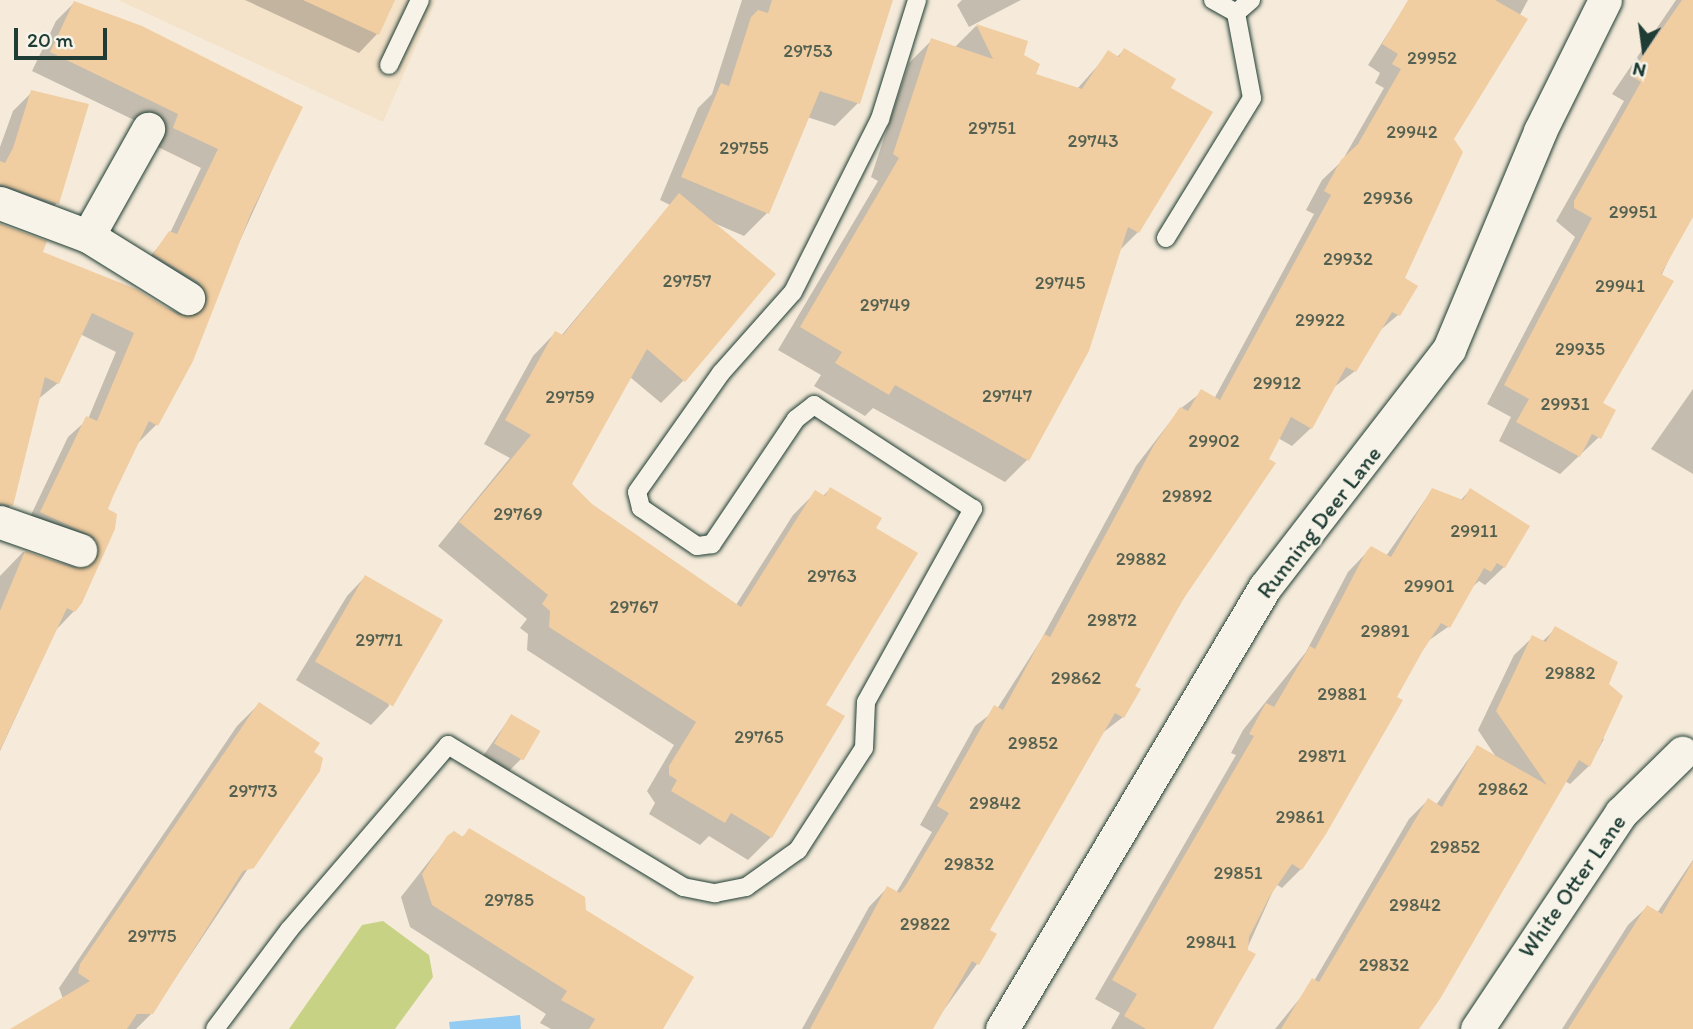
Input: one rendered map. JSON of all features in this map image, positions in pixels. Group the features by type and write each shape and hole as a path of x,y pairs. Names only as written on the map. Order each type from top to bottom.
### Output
{"street":[{"name":"Running Deer Lane","path":"1009,1026 1265,587 1449,349 1540,131 1605,0"},
{"path":"88,236 148,128"},
{"path":"0,203 88,236 188,298"},
{"path":"0,522 80,550"},
{"name":"White Otter Lane","path":"1477,1029 1621,813 1682,754"}],"lane":[{"path":"389,65 420,0"},
{"path":"215,1029 289,930 449,745 683,887 715,893 746,887 798,850 864,748 866,702 973,509 814,405 796,419 712,544 697,546 641,508 637,492 720,373 793,292 880,119 917,0"},
{"path":"1166,238 1252,98 1236,13 1213,0"},
{"path":"1236,13 1251,0"}],"shaded area":[{"path":"118,0 436,0 383,122"}],"green space":[{"path":"383,921 429,955 433,977 395,1029 289,1029 362,925"}],"water":[{"path":"520,1015 521,1029 450,1029 449,1022"}],"building":[{"path":"303,0 395,0 379,35"},
{"path":"772,0 893,0 860,104 820,91 769,214 681,177 721,83 729,86 751,17 758,10 768,13"},
{"path":"1408,0 1495,0 1528,19 1454,139 1463,152 1405,278 1418,286 1400,316 1392,312 1356,372 1346,367 1312,429 1291,417 1269,459 1276,463 1182,601 1135,686 1141,689 1124,718 1115,713 990,930 997,934 979,965 972,961 933,1029 810,1029 887,886 900,893 949,813 937,806 994,705 1003,710 1044,634 1050,637 1154,445 1180,407 1188,411 1201,389 1220,400 1331,195 1324,191 1341,160 1358,144 1401,69 1392,64 1398,54 1382,44"},
{"path":"1682,0 1693,0 1693,217 1661,274 1674,281 1603,403 1616,410 1601,439 1592,434 1580,457 1516,422 1529,399 1504,385 1592,218 1574,208 1574,201 1641,82 1630,75"},
{"path":"74,1 142,26 303,107 251,213 193,361 158,426 149,421 114,494 108,509 117,514 115,529 82,603 75,612 67,608 0,750 0,611 25,551 74,568 98,557 94,537 40,512 86,416 97,421 134,333 92,313 59,384 45,377 13,506 0,503 0,224 47,241 43,252 136,289 178,315 196,315 207,299 199,282 153,254 169,231 177,234 218,149 173,128 178,114 50,52"},
{"path":"976,24 1028,41 1024,55 1040,64 1036,74 1082,89 1108,50 1119,57 1124,48 1176,79 1171,88 1213,112 1139,233 1128,227 1089,351 1029,461 895,385 889,395 835,363 842,352 800,327 899,158 893,154 931,38 993,59"},
{"path":"31,90 89,104 59,204 0,184 0,161 5,163 13,148"},
{"path":"679,193 776,274 685,382 647,349 572,484 592,504 741,607 815,490 825,496 830,487 882,518 876,528 918,553 826,705 845,716 772,838 731,813 725,823 671,791 677,780 669,775 669,766 696,722 549,627 550,611 542,604 548,595 459,522 531,435 505,420 555,331 563,335"},
{"path":"1432,488 1463,500 1470,488 1530,526 1505,568 1497,563 1491,572 1484,568 1450,628 1441,623 1422,652 1397,697 1403,700 1326,834 1302,870 1292,864 1270,896 1249,937 1248,950 1256,954 1213,1029 1146,1029 1124,1016 1137,994 1112,980 1254,736 1249,734 1266,703 1274,707 1310,646 1315,649 1366,552 1371,546 1391,557"},
{"path":"365,575 443,620 393,707 315,662"},
{"path":"1555,626 1618,662 1609,684 1623,696 1590,767 1579,760 1440,999 1419,1029 1281,1029 1312,978 1319,982 1428,798 1442,807 1477,745 1547,785 1496,711 1532,635 1546,642"},
{"path":"259,702 320,743 314,752 323,758 320,771 254,868 243,871 153,1014 137,1014 127,1029 10,1029 90,981 78,973 80,964"},
{"path":"511,714 540,731 523,760 494,743"},
{"path":"469,828 585,897 586,910 694,977 663,1029 589,1029 595,1019 561,1000 567,991 432,905 422,874 447,836 454,831 463,837"},
{"path":"1693,861 1693,1029 1568,1029 1647,905 1662,914"}]}
